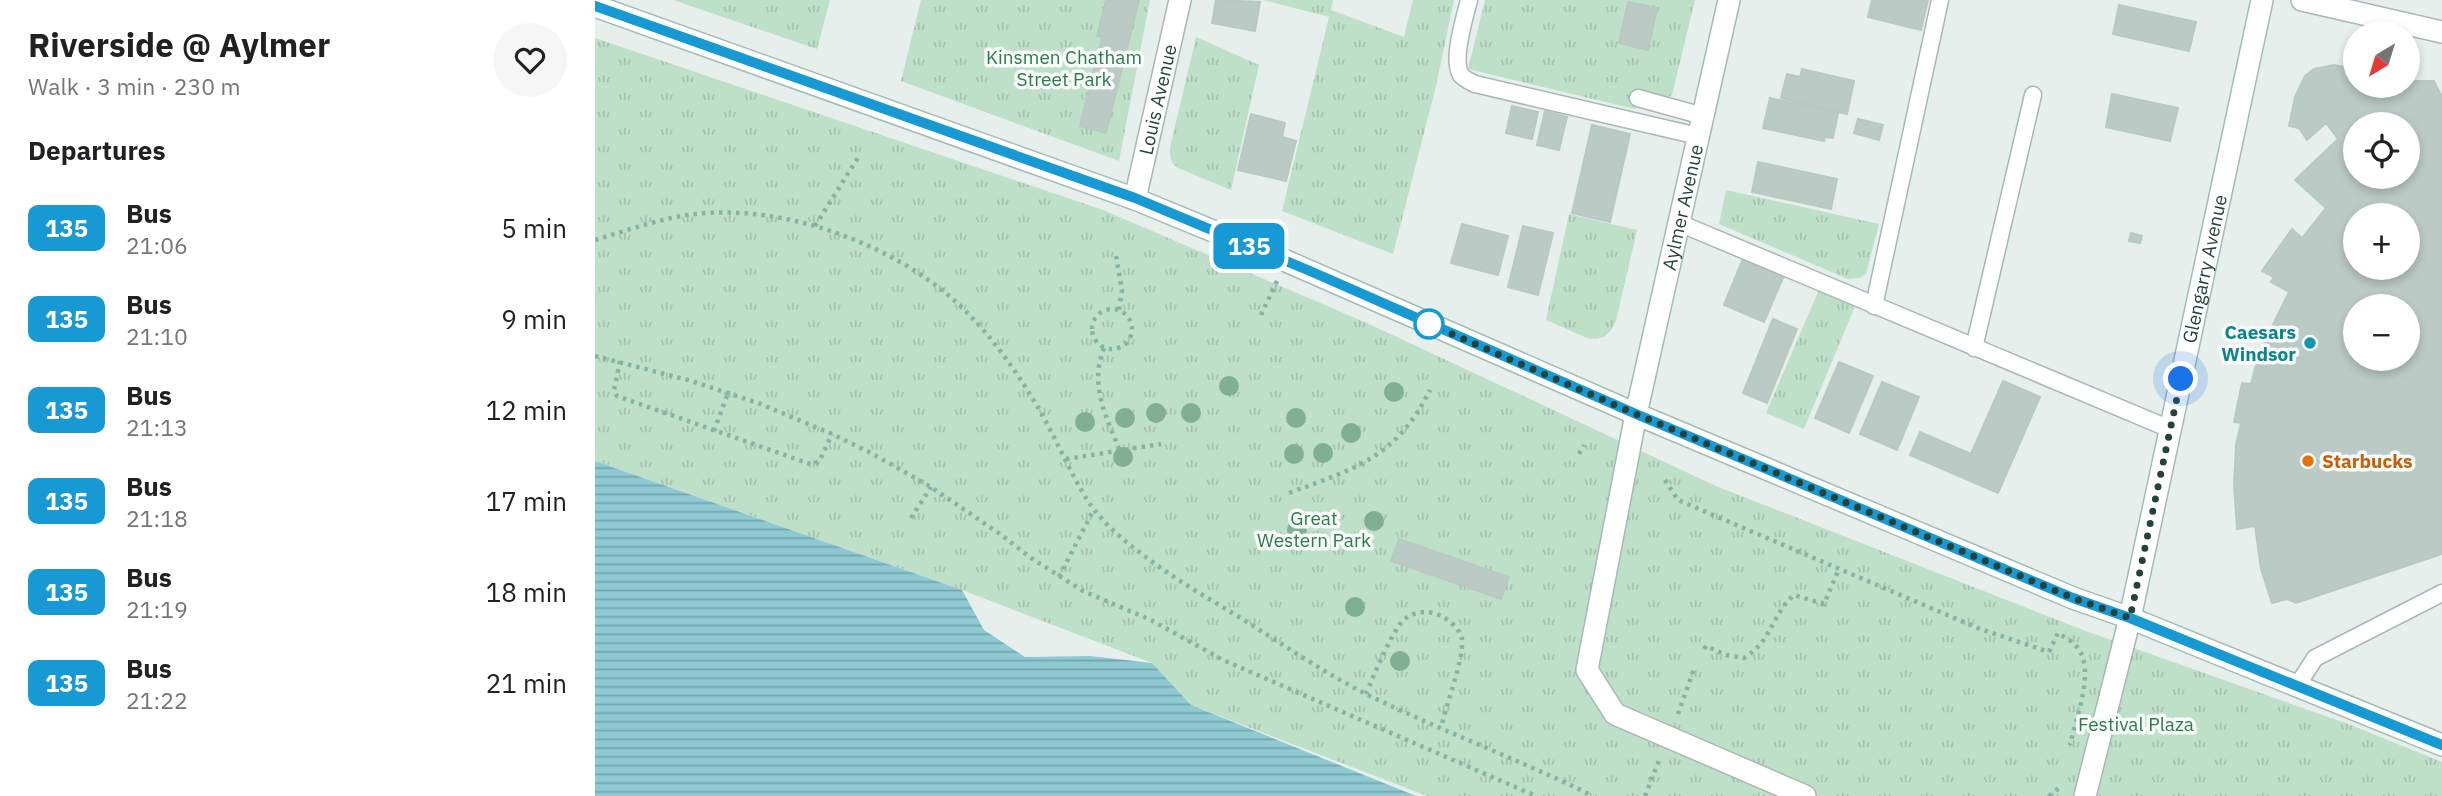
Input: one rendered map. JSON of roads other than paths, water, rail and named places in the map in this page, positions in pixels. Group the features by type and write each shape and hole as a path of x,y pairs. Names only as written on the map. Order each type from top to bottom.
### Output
{"main road":[{"name":"Louis Avenue","path":"1135,198 1180,0"},
{"name":"Aylmer Avenue","path":"1729,0 1636,414 1587,670 1615,714 1805,796"},
{"name":"Glengarry Avenue","path":"2085,796 2130,618 2262,0"},
{"path":"2302,0 2442,32"},
{"path":"595,6 1135,198 1636,414 2073,598 2130,618 2442,745"}],"lane":[{"path":"1469,0 1457,62 1460,74 1467,80 1475,84 1701,126"},
{"path":"1874,306 1940,0"},
{"path":"1974,348 2033,95"},
{"path":"1638,98 1701,126"},
{"path":"1679,223 2170,429"},
{"path":"2297,686 2315,658 2442,593"}],"water":[{"path":"595,461 962,590 984,630 1025,657 1090,656 1152,663 1191,705 1416,796 595,796"}],"place":[{"name":"Caesars Windsor","path":"2310,343"},
{"name":"Starbucks","path":"2308,461"}],"park label":[{"name":"Kinsmen Chatham Street Park","path":"1064,68"},
{"name":"Great Western Park","path":"1314,529"},
{"name":"Festival Plaza","path":"2136,724"}]}
